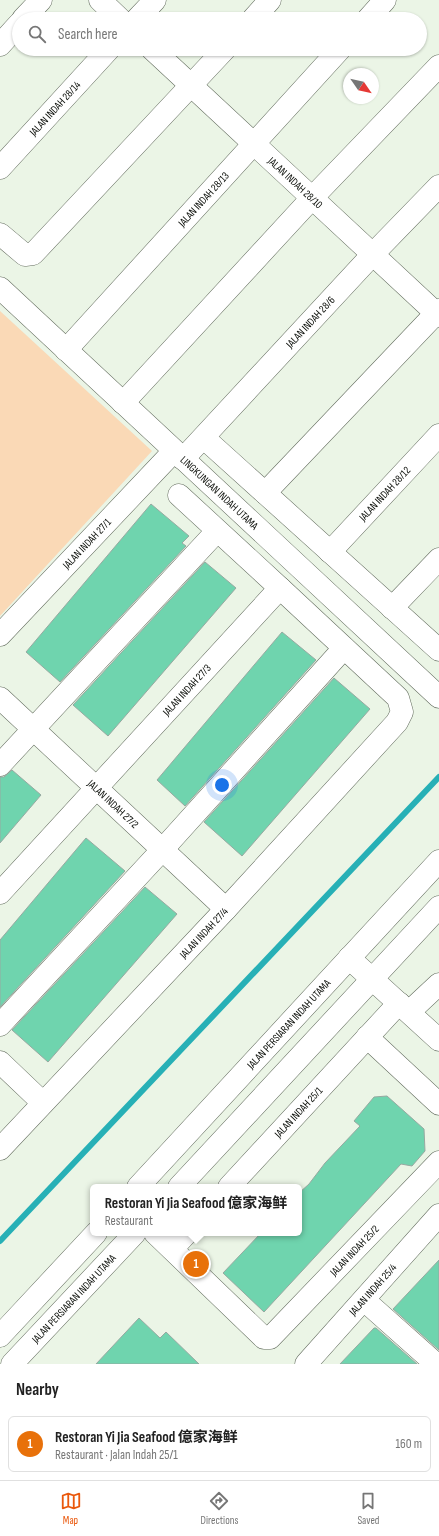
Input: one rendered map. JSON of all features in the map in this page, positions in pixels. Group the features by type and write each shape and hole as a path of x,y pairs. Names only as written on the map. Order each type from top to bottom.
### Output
{"street":[{"path":"30,12 41,0"},
{"path":"100,0 113,12"},
{"path":"144,12 155,0"},
{"path":"259,12 270,0"},
{"path":"374,12 385,0"},
{"path":"0,45 12,32"},
{"name":"JALAN INDAH 28/14","path":"0,168 103,56"},
{"name":"JALAN INDAH 28/10","path":"159,56 438,313"},
{"path":"0,234 17,250 25,255 33,254 219,56"},
{"name":"JALAN INDAH 28/13","path":"66,350 334,56"},
{"path":"123,403 312,198 439,66"},
{"name":"JALAN INDAH 28/6","path":"179,455 204,438 373,254 439,186"},
{"name":"LINGKUNGAN INDAH UTAMA","path":"0,288 439,698"},
{"path":"265,493 438,313"},
{"name":"JALAN INDAH 28/12","path":"330,552 439,436"},
{"path":"204,438 439,650"},
{"name":"JALAN INDAH 27/1","path":"0,636 179,455"},
{"path":"0,1025 344,648 179,496"},
{"path":"0,765 217,531"},
{"path":"392,608 439,559"},
{"name":"JALAN INDAH 27/3","path":"0,892 280,588"},
{"name":"JALAN INDAH 27/4","path":"0,1149 226,909 397,722 402,712 398,698 344,648"},
{"name":"JALAN INDAH 27/2","path":"0,698 226,909"},
{"name":"JALAN PERSIARAN INDAH UTAMA","path":"141,1184 439,861"},
{"path":"181,1184 439,907"},
{"path":"349,958 439,1040"},
{"name":"JALAN INDAH 25/1","path":"232,1184 366,1037 439,984"},
{"path":"366,1037 439,1104"},
{"path":"0,1062 43,1103"},
{"name":"JALAN INDAH 25/2","path":"172,1249 264,1338 270,1338 439,1162"},
{"name":"JALAN INDAH 25/4","path":"306,1364 439,1216"},
{"path":"0,1336 93,1236"},
{"name":"JALAN PERSIARAN INDAH UTAMA","path":"12,1364 132,1236"},
{"path":"158,1236 172,1249 184,1236"},
{"path":"364,1300 434,1360"}],"shaded area":[{"path":"0,311 152,451 0,616"}],"building":[{"path":"151,504 189,536 182,543 186,546 60,682 26,652"},
{"path":"205,562 236,588 108,736 73,705"},
{"path":"282,632 316,660 185,806 157,780"},
{"path":"334,678 370,709 242,856 204,822"},
{"path":"12,770 41,795 0,843 0,777 4,777"},
{"path":"86,838 125,871 0,1007 0,940"},
{"path":"145,887 177,914 48,1062 12,1030"},
{"path":"387,1096 424,1129 425,1151 412,1166 401,1164 264,1312 223,1273 258,1236 302,1236 302,1190 309,1184 325,1163 360,1126 354,1121 374,1097"},
{"path":"439,1260 439,1350 393,1309"},
{"path":"139,1318 160,1338 166,1332 199,1364 96,1364"},
{"path":"374,1328 376,1328 417,1364 340,1364"}],"waterway":[{"path":"0,1241 439,777"}],"place":[{"name":"Restoran Yi Jia Seafood 億家海鲜","path":"196,1264"}]}
